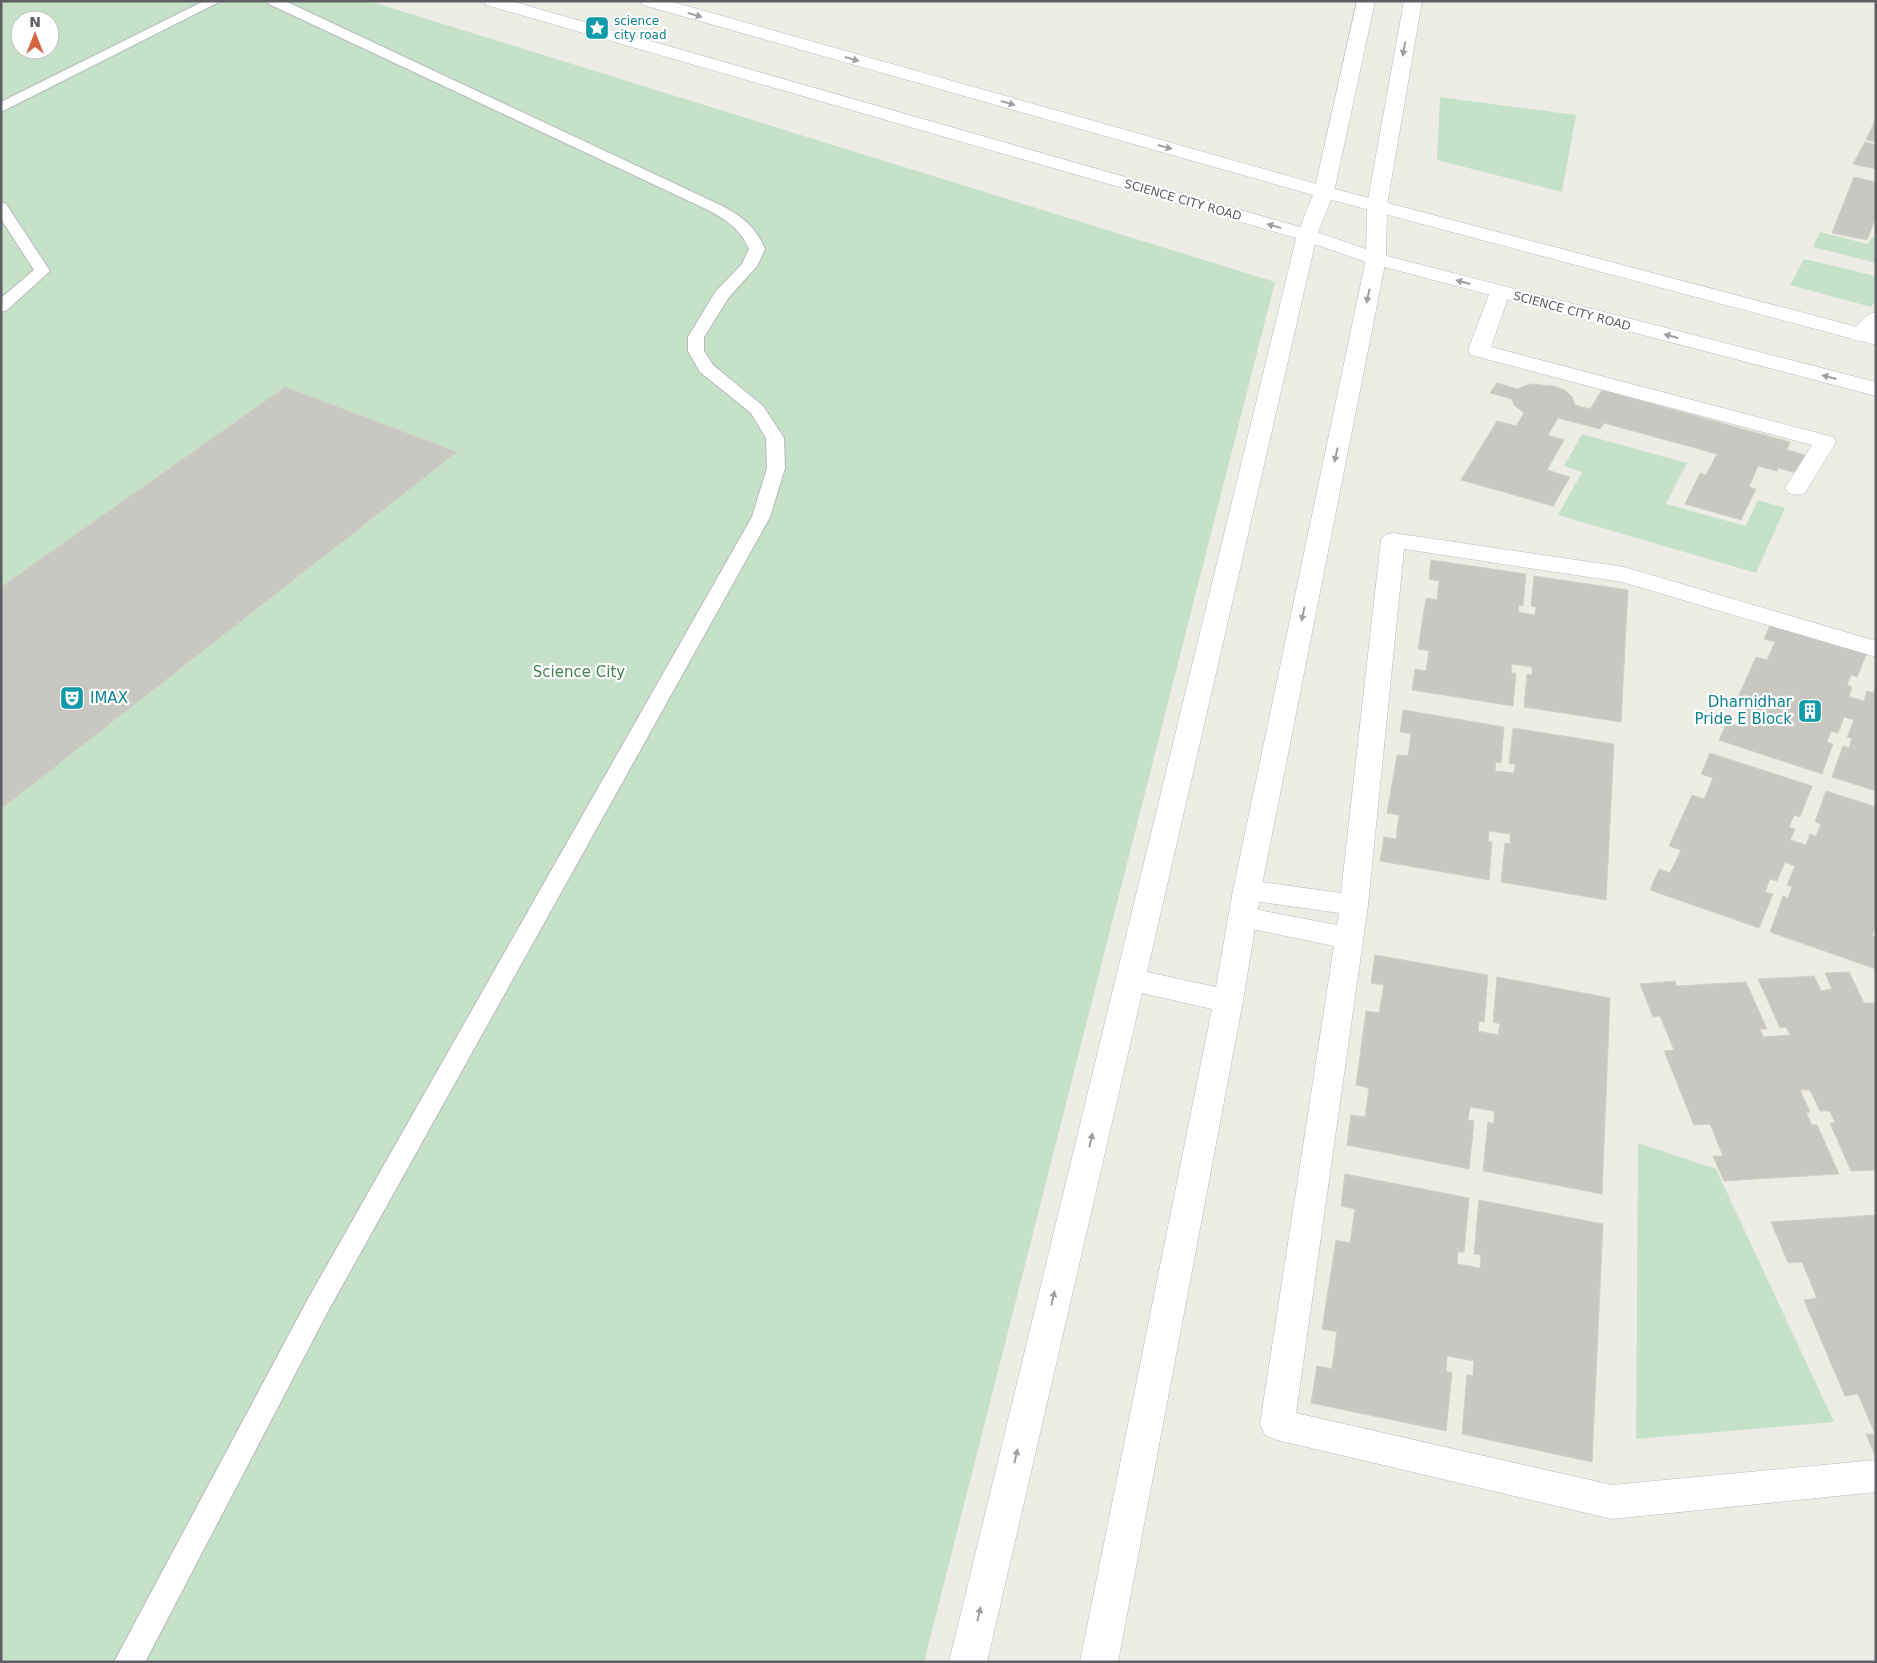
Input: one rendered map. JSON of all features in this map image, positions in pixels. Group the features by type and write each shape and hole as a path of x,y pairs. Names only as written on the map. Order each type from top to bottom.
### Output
{"street":[{"name":"SCIENCE CITY ROAD","path":"492,1 677,56 1307,235 1376,259 1876,389"},
{"path":"648,1 1324,192 1868,337 1876,318"},
{"path":"968,1662 1307,235 1324,192 1366,1"},
{"path":"1099,1662 1228,1001 1245,903 1376,259 1377,205 1413,1"},
{"path":"1500,292 1479,350 1825,442 1797,488"},
{"path":"1876,649 1624,575 1393,540 1354,905 1278,1424 1612,1502 1876,1476"},
{"path":"1245,903 1354,905"},
{"path":"1245,903 1349,938"},
{"path":"1130,980 1228,1001"}],"lane":[{"path":"1,108 215,1"},
{"path":"129,1662 318,1305 761,517 776,468 775,438 757,410 706,368 696,351 696,337 722,294 749,266 758,249 752,235 741,224 711,206 274,1"},
{"path":"1,207 42,271 1,307"}],"green space":[{"name":"Science City","path":"1,1 369,1 1275,282 924,1662 1,1662"},
{"path":"1440,97 1576,115 1562,192 1437,160"},
{"path":"1820,232 1868,244 1872,237 1876,238 1876,263 1813,247"},
{"path":"1804,259 1876,276 1876,301 1871,307 1790,285"},
{"path":"1582,434 1687,463 1666,504 1746,526 1758,500 1785,508 1756,573 1558,515 1582,472 1564,466"},
{"path":"1638,1143 1716,1169 1834,1422 1636,1439"}],"building":[{"path":"1876,118 1876,142 1866,140"},
{"path":"1865,142 1876,145 1876,169 1853,164"},
{"path":"1854,177 1876,182 1876,217 1867,240 1832,233"},
{"path":"1497,383 1517,389 1530,384 1554,386 1565,390 1572,397 1575,405 1590,409 1602,390 1790,442 1787,450 1805,455 1797,473 1778,468 1777,471 1758,466 1749,487 1756,489 1741,520 1685,504 1700,473 1706,475 1717,454 1604,423 1600,429 1558,418 1548,435 1564,440 1547,470 1570,477 1553,506 1461,480 1497,421 1516,426 1524,413 1514,405 1512,399 1490,393"},
{"name":"IMAX","path":"285,387 457,452 1,809 1,587"},
{"path":"1431,560 1526,574 1523,606 1519,605 1518,612 1535,615 1536,607 1531,606 1534,576 1628,590 1621,722 1524,707 1527,674 1532,675 1532,667 1512,664 1511,673 1516,673 1513,706 1412,690 1415,669 1426,671 1429,651 1418,649 1426,598 1437,600 1439,581 1429,579"},
{"name":"Dharnidhar Pride E Block","path":"1772,621 1868,650 1857,677 1851,675 1847,685 1852,687 1849,697 1864,701 1867,691 1873,693 1876,686 1876,791 1832,777 1843,746 1849,748 1852,738 1847,737 1854,720 1844,717 1838,733 1831,731 1827,742 1833,744 1822,774 1719,740 1727,722 1738,726 1747,706 1736,702 1756,657 1767,660 1775,642 1764,639"},
{"path":"1403,710 1504,727 1501,763 1496,762 1495,771 1514,773 1515,764 1509,764 1513,728 1614,744 1606,900 1501,882 1505,843 1510,844 1510,834 1489,831 1488,841 1492,842 1489,880 1380,861 1384,837 1396,839 1399,815 1387,813 1397,755 1408,756 1411,734 1400,732"},
{"path":"1710,753 1812,786 1800,817 1794,815 1789,827 1795,829 1790,840 1806,845 1810,834 1816,836 1821,824 1815,822 1826,791 1876,807 1876,926 1872,936 1876,937 1876,969 1770,932 1783,896 1788,898 1792,887 1787,885 1795,866 1785,862 1777,881 1770,879 1765,892 1773,894 1759,928 1650,890 1659,869 1670,873 1681,850 1669,846 1692,795 1704,799 1713,778 1701,774"},
{"path":"1375,955 1488,975 1484,1022 1479,1021 1478,1031 1498,1035 1500,1024 1493,1022 1497,977 1610,998 1602,1194 1483,1171 1488,1122 1494,1124 1494,1111 1470,1107 1468,1120 1474,1121 1469,1169 1347,1145 1351,1115 1365,1117 1369,1088 1356,1085 1366,1011 1379,1013 1384,985 1371,983"},
{"path":"1849,972 1864,1003 1876,1003 1876,1170 1851,1171 1830,1123 1835,1123 1830,1111 1820,1111 1810,1090 1800,1090 1810,1112 1806,1113 1812,1125 1817,1125 1839,1174 1724,1181 1713,1156 1723,1156 1710,1124 1694,1125 1664,1051 1674,1050 1660,1016 1653,1017 1640,984 1675,981 1676,986 1746,982 1767,1029 1760,1029 1763,1037 1790,1035 1786,1027 1780,1028 1758,979 1814,976 1821,991 1832,989 1825,973"},
{"path":"1345,1174 1469,1198 1464,1252 1458,1252 1457,1264 1480,1268 1481,1255 1474,1254 1479,1200 1603,1224 1592,1462 1462,1434 1467,1375 1473,1376 1474,1361 1447,1356 1446,1371 1452,1373 1446,1431 1311,1403 1317,1366 1332,1369 1337,1332 1322,1329 1336,1240 1350,1243 1355,1209 1341,1206"},
{"path":"1876,1215 1876,1458 1866,1434 1875,1434 1858,1394 1845,1396 1804,1300 1817,1298 1802,1262 1788,1263 1771,1222"}],"place":[{"name":"science city road","path":"597,28"},
{"name":"IMAX","path":"72,698"},
{"name":"Dharnidhar Pride E Block","path":"1810,711"}]}
